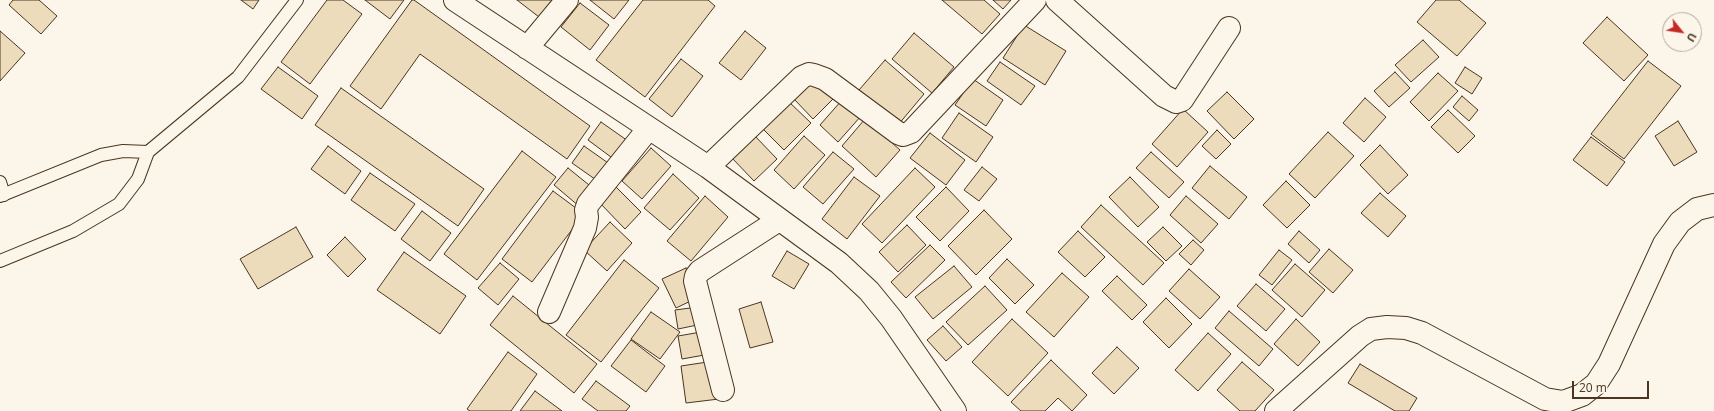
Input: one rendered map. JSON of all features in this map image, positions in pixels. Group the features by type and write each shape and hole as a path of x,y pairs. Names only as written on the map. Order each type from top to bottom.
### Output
{"street":[{"path":"455,0 708,167 839,263 869,291 910,342 955,411"},
{"path":"527,48 567,0"},
{"path":"708,167 802,78 809,74 825,79 898,133 903,135 911,132 1035,0"},
{"path":"1057,0 1164,96 1176,102 1182,100 1229,28"},
{"path":"548,312 585,228 587,217 586,210 588,204 649,128"},
{"path":"1276,411 1360,336 1371,329 1387,326 1406,328 1422,333 1545,400 1563,402 1582,395 1596,384 1609,364 1664,244 1680,222 1698,209 1714,205"},
{"path":"723,390 695,281 696,276 700,271 779,220"}],"lane":[{"path":"0,261 72,231 119,204 138,179 148,152 238,77 297,0"},
{"path":"0,182 2,196 101,155 123,151 148,152"}],"building":[{"path":"13,0 39,0 57,16 41,34 9,5"},
{"path":"241,0 259,0 253,9"},
{"path":"327,0 343,0 362,14 310,84 281,62"},
{"path":"365,0 404,0 390,19"},
{"path":"412,0 590,126 567,159 420,54 381,109 350,86"},
{"path":"517,0 552,0 539,17"},
{"path":"590,0 629,0 614,19"},
{"path":"643,0 708,0 715,6 645,97 596,60"},
{"path":"942,0 984,0 1000,14 982,34"},
{"path":"993,0 1011,0 1003,9"},
{"path":"1436,0 1459,0 1486,23 1457,56 1417,22"},
{"path":"580,3 609,25 590,50 561,27"},
{"path":"1607,17 1648,55 1624,81 1583,43"},
{"path":"1024,25 1066,51 1045,85 1003,58"},
{"path":"0,31 25,53 0,81"},
{"path":"745,31 766,48 741,80 719,63"},
{"path":"914,33 954,67 932,93 892,59"},
{"path":"1423,40 1439,57 1411,82 1395,65"},
{"path":"681,59 703,76 672,117 649,99"},
{"path":"885,60 924,94 898,125 859,90"},
{"path":"1648,61 1681,86 1624,159 1591,134"},
{"path":"1000,62 1035,86 1021,105 987,81"},
{"path":"278,67 318,96 302,119 261,89"},
{"path":"1465,67 1482,78 1472,94 1455,83"},
{"path":"1395,72 1410,88 1389,107 1374,91"},
{"path":"1438,73 1458,91 1429,121 1410,102"},
{"path":"973,79 1003,100 986,126 955,105"},
{"path":"813,80 833,99 813,119 794,99"},
{"path":"341,88 484,189 458,226 315,125"},
{"path":"1227,92 1254,119 1234,139 1207,111"},
{"path":"1462,96 1478,110 1469,121 1453,107"},
{"path":"1365,98 1386,117 1364,142 1343,123"},
{"path":"787,100 811,123 784,150 761,127"},
{"path":"842,100 861,116 838,142 820,125"},
{"path":"1183,109 1208,132 1177,167 1152,144"},
{"path":"1448,110 1475,136 1458,153 1431,127"},
{"path":"959,113 993,137 976,162 942,138"},
{"path":"865,119 900,150 876,177 842,146"},
{"path":"1678,121 1697,152 1674,166 1655,136"},
{"path":"601,122 628,141 615,160 588,140"},
{"path":"1217,130 1231,144 1216,159 1202,146"},
{"path":"1328,132 1354,156 1315,198 1289,174"},
{"path":"930,133 965,160 946,185 910,158"},
{"path":"754,135 777,159 754,181 731,157"},
{"path":"804,136 825,155 794,189 774,170"},
{"path":"1591,137 1625,162 1607,186 1573,160"},
{"path":"1380,145 1408,175 1388,194 1360,165"},
{"path":"328,146 361,171 345,194 311,169"},
{"path":"584,146 611,165 599,182 572,163"},
{"path":"651,148 671,166 642,199 622,181"},
{"path":"522,151 556,177 477,280 444,254"},
{"path":"833,152 854,169 823,204 803,187"},
{"path":"1151,152 1184,182 1169,198 1136,168"},
{"path":"1210,166 1247,197 1229,219 1192,188"},
{"path":"982,167 997,179 979,201 964,190"},
{"path":"568,168 594,189 580,207 554,185"},
{"path":"915,168 935,187 882,243 862,224"},
{"path":"370,173 415,204 395,231 351,200"},
{"path":"673,174 699,198 670,230 644,208"},
{"path":"854,177 880,196 847,239 822,219"},
{"path":"1130,177 1159,207 1138,227 1109,197"},
{"path":"1286,181 1310,205 1287,228 1263,205"},
{"path":"614,185 641,212 625,229 598,201"},
{"path":"946,187 969,211 940,241 916,217"},
{"path":"553,191 584,214 532,282 502,259"},
{"path":"1380,193 1406,216 1388,237 1361,213"},
{"path":"705,196 728,217 691,261 667,241"},
{"path":"1186,196 1218,224 1201,243 1170,215"},
{"path":"1101,205 1164,263 1143,285 1081,227"},
{"path":"984,210 1012,239 976,275 948,246"},
{"path":"422,211 451,233 430,261 401,239"},
{"path":"610,222 632,243 607,271 584,250"},
{"path":"907,225 926,245 898,272 879,252"},
{"path":"296,227 313,257 258,289 240,259"},
{"path":"1163,227 1182,246 1166,261 1147,242"},
{"path":"1078,231 1105,257 1085,277 1058,252"},
{"path":"1299,231 1320,250 1309,263 1288,244"},
{"path":"345,237 366,259 348,277 327,255"},
{"path":"1193,240 1204,250 1191,265 1179,254"},
{"path":"930,245 945,260 906,298 891,282"},
{"path":"1329,249 1353,270 1333,293 1309,272"},
{"path":"1279,250 1292,260 1272,285 1259,275"},
{"path":"787,251 809,264 794,289 772,276"},
{"path":"404,252 466,296 440,334 377,290"},
{"path":"1007,259 1034,285 1015,304 989,278"},
{"path":"624,260 659,288 601,362 566,335"},
{"path":"500,263 519,279 498,305 478,288"},
{"path":"1295,264 1325,290 1302,317 1272,290"},
{"path":"954,266 972,287 933,319 915,297"},
{"path":"686,268 699,297 676,308 662,279"},
{"path":"1189,269 1220,297 1200,319 1169,291"},
{"path":"1062,273 1089,297 1054,337 1026,312"},
{"path":"1117,276 1147,305 1132,320 1102,291"},
{"path":"1256,284 1285,309 1266,331 1237,306"},
{"path":"985,286 1007,310 968,345 946,322"},
{"path":"513,296 597,364 574,393 490,325"},
{"path":"1166,298 1192,324 1169,348 1143,322"},
{"path":"761,302 773,342 750,348 739,309"},
{"path":"698,307 702,324 678,329 675,310"},
{"path":"1229,311 1273,349 1259,366 1215,328"},
{"path":"651,312 680,332 660,359 631,339"},
{"path":"1012,319 1048,353 1008,396 972,362"},
{"path":"1296,319 1320,342 1298,366 1274,344"},
{"path":"943,326 962,347 946,361 927,340"},
{"path":"707,331 710,354 682,359 678,336"},
{"path":"1208,333 1231,354 1198,391 1175,370"},
{"path":"631,340 665,366 646,392 611,366"},
{"path":"1117,347 1139,368 1114,394 1092,373"},
{"path":"508,352 537,374 511,411 470,411 467,409"},
{"path":"1051,360 1087,395 1072,411 1058,398 1045,411 1021,411 1011,402"},
{"path":"714,361 719,399 686,403 681,366"},
{"path":"1242,362 1274,390 1255,411 1240,411 1217,390"},
{"path":"1360,364 1417,398 1409,411 1395,411 1348,383"},
{"path":"596,381 630,406 626,411 598,411 582,399"},
{"path":"535,391 562,411 520,411"}]}
